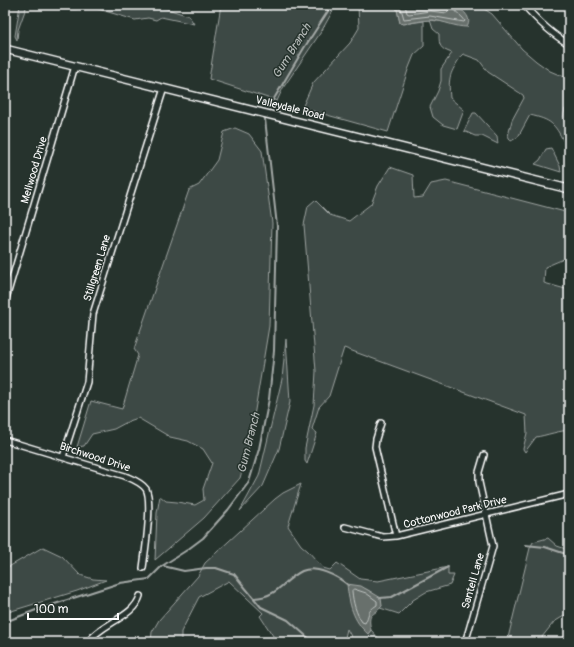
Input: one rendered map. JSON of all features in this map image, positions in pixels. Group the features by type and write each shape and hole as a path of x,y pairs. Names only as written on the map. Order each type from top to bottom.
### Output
{"street":[{"path":"524,5 548,30 569,44"},
{"name":"Valleydale Road","path":"5,49 569,188"},
{"name":"Mellwood Drive","path":"5,302 75,66"},
{"name":"Stillgreen Lane","path":"63,457 87,382 93,314 164,88"},
{"path":"380,423 375,447 396,536"},
{"name":"Birchwood Drive","path":"5,440 134,480 146,490 148,498 148,512 143,568"},
{"name":"Santell Lane","path":"465,642 492,552 492,538 479,482 479,472 484,455"},
{"name":"Cottonwood Park Drive","path":"345,527 383,537 396,536 569,494"},
{"path":"88,642 99,630 130,612 139,602 140,596"}],"shaded area":[{"path":"20,5 27,5 18,30 17,40 15,36"},
{"path":"60,5 85,5 78,9 70,9"},
{"path":"85,5 155,5 189,16 194,24 161,17 156,20 148,18 135,20"},
{"path":"221,5 336,5 321,32 283,88 277,101 209,79"},
{"path":"358,5 396,5 400,23 403,24 424,21 424,46 414,55 388,132 302,108 313,83 350,43 359,28"},
{"path":"455,5 478,5 492,14 522,49 536,61 550,71 569,79 569,107 565,109 563,118 569,131 569,144 564,142 551,123 530,115 518,137 511,141 508,136 512,120 524,98 523,95 488,72 479,60 463,54 454,67 449,85 450,98 464,110 457,129 443,125 433,117 430,107 441,81 441,69 452,53 445,50 441,46 439,34 433,29 430,20 445,22 468,18"},
{"path":"473,113 476,113 497,136 498,144 482,136 475,136 464,131"},
{"path":"235,128 249,134 262,151 272,223 269,326 249,446 240,478 204,518 155,560 157,513 160,496 166,501 195,505 204,500 203,489 212,463 203,449 188,441 170,437 138,418 114,429 92,434 84,446 77,447 91,401 122,409 138,355 134,349 189,190 199,185 217,160 224,132"},
{"path":"551,148 560,166 561,172 535,164 540,160 546,149"},
{"path":"390,167 413,175 414,198 423,197 431,184 446,181 569,213 569,255 566,258 545,267 544,283 569,290 569,431 536,437 525,452 523,449 527,433 526,415 344,348 329,396 319,407 312,429 317,433 307,464 305,461 305,448 314,405 316,371 304,225 308,206 315,200 330,215 349,221 371,204 378,186"},
{"path":"286,339 290,402 279,449 263,486 240,511 259,476 282,379"},
{"path":"301,484 288,526 301,545 323,568 330,570 337,563 360,579 378,581 448,567 448,575 454,575 450,585 426,592 413,600 399,614 380,608 382,606 376,597 363,588 368,634 371,630 382,642 354,642 347,629 344,642 277,642 260,616 263,613 229,581 199,597 181,632 181,642 151,642 152,632 159,620 198,576 205,563 275,499"},
{"path":"548,538 557,546 569,550 569,613 554,622 538,642 507,642 530,548 533,542"},
{"path":"43,547 62,556 80,575 93,579 106,580 77,591 5,613 5,569"}],"water":[{"path":"396,5 455,5 466,14 469,20 467,27 432,20 403,24 400,23"},
{"path":"347,584 361,586 381,598 382,606 370,617 371,630 368,634 355,618 349,598"}],"waterway":[{"name":"Gum Branch","path":"268,107 332,5"},
{"name":"Gum Branch","path":"5,622 36,610 120,583 149,579 162,566 203,538 228,510 249,482 259,449 269,399 274,351 277,226 265,119"},
{"path":"525,545 545,547 569,555"},
{"path":"163,566 184,571 216,568 234,574 261,607 288,620 313,642"},
{"path":"380,598 392,597 448,567"},
{"path":"254,598 269,595 295,575 302,571 314,569 326,572 348,585"}]}
